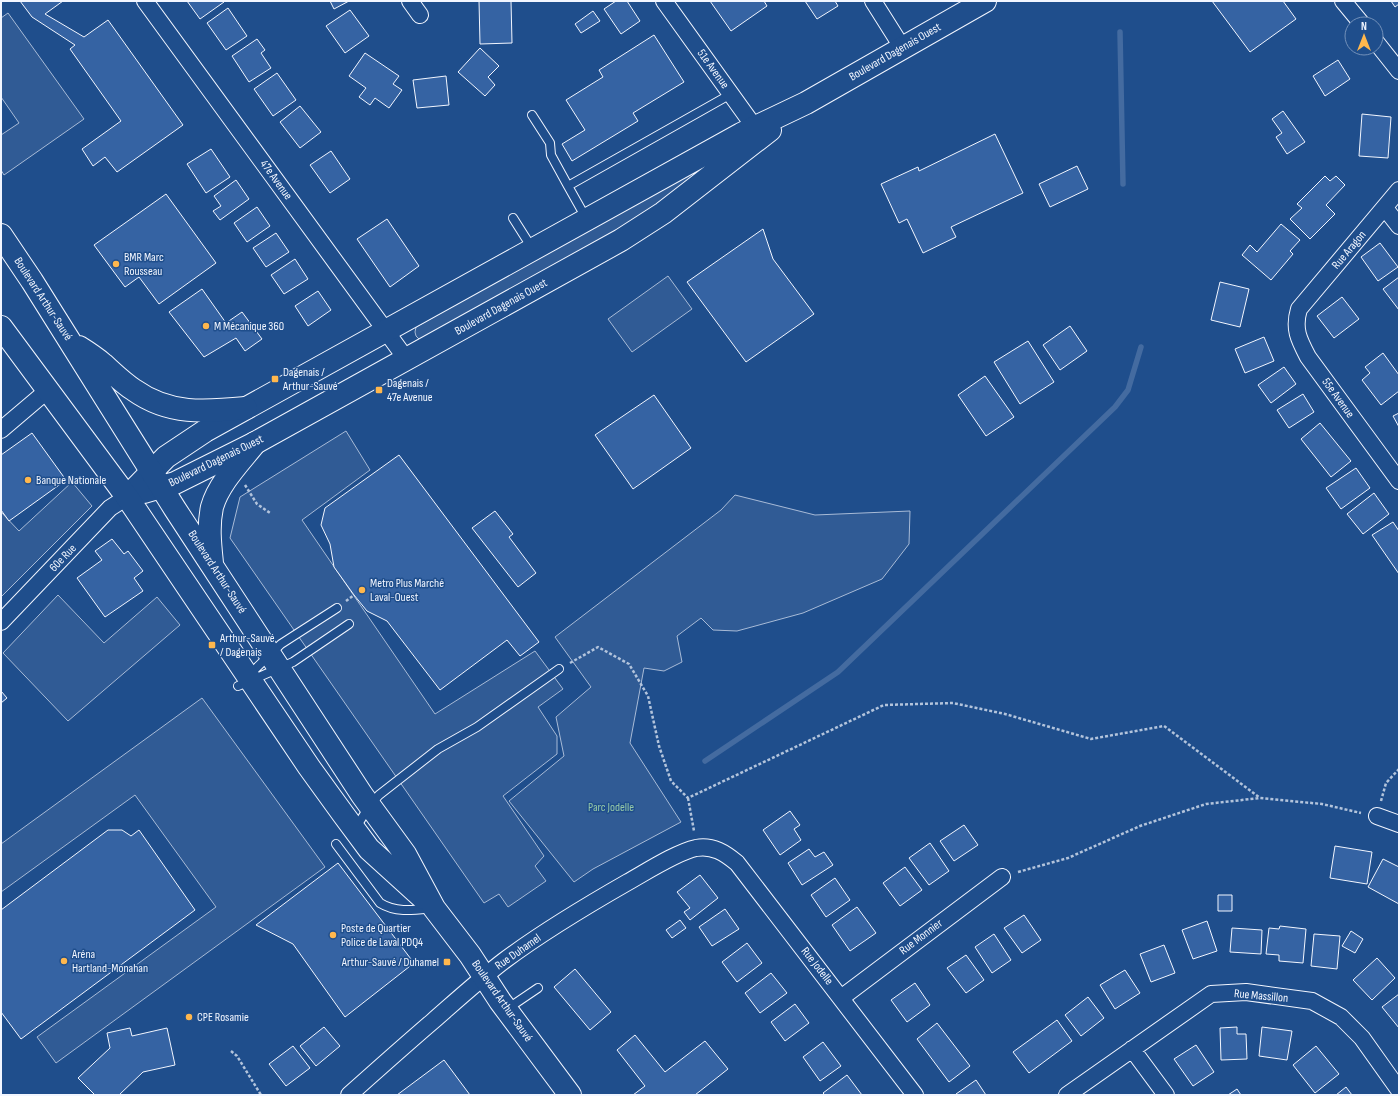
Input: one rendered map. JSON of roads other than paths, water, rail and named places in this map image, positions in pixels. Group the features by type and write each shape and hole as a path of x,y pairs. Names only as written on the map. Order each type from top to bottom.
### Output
{"main road":[{"name":"Boulevard Dagenais Ouest","path":"157,479 166,457 205,431 587,219 758,132 902,47 985,1"},
{"name":"Boulevard Dagenais Ouest","path":"127,497 157,479 188,477 255,443 621,240 646,224 758,132"},
{"name":"Boulevard Arthur-Sauvé","path":"1,235 275,661 370,805 405,854 434,908 470,955 506,1009 570,1095"},
{"name":"Boulevard Arthur-Sauvé","path":"1,327 127,497 310,767 369,849 434,908"},
{"path":"69,340 102,363 132,389 160,405 184,410 203,411 246,408"},
{"path":"213,566 209,533 212,506 222,486 255,443"}],"street":[{"name":"47e Avenue","path":"145,1 407,360"},
{"path":"410,1 420,15"},
{"name":"51e Avenue","path":"664,1 758,132"},
{"path":"873,1 902,47"},
{"path":"1343,1 1355,16"},
{"path":"1384,52 1399,71"},
{"name":"Rue Aragon","path":"1299,309 1399,190"},
{"path":"1385,208 1399,226"},
{"name":"55e Avenue","path":"1299,309 1296,319 1297,336 1308,357 1399,481"},
{"path":"1,430 48,390"},
{"name":"60e Rue","path":"1,622 110,508 127,497"},
{"path":"1377,816 1399,824"},
{"name":"Rue Duhamel","path":"349,1095 484,977 525,946 597,900 687,851 703,848"},
{"name":"Rue Jodelle","path":"703,848 720,851 737,863 915,1095"},
{"name":"Rue Monnier","path":"841,998 1002,877"},
{"name":"Rue Massillon","path":"1067,1095 1211,994 1246,992 1312,1001 1341,1017 1362,1038 1399,1090"},
{"path":"1132,1049 1166,1095"}],"lane":[{"path":"568,186 732,94"},
{"path":"532,115 550,143 551,155 587,219"},
{"path":"513,218 532,249"},
{"path":"250,678 275,661 281,644 337,608"},
{"path":"250,678 275,661 293,662 349,624"},
{"path":"355,829 370,805 379,795 438,750 477,727 559,669"},
{"path":"336,844 380,903 391,909 402,910 434,908"},
{"path":"506,1009 538,988"}],"waterway":[{"path":"1120,32 1123,184"},
{"path":"705,761 838,672 1115,407 1128,390 1141,347"}],"place":[{"name":"BMR Marc Rousseau","path":"116,264"},
{"name":"M Mécanique 360","path":"206,326"},
{"name":"Dagenais / Arthur-Sauvé","path":"275,379"},
{"name":"Dagenais / 47e Avenue","path":"379,390"},
{"name":"Banque Nationale","path":"28,480"},
{"name":"Metro Plus Marché Laval-Ouest","path":"362,590"},
{"name":"Arthur-Sauvé / Dagenais","path":"212,645"},
{"name":"Poste de Quartier Police de Laval PDQ4","path":"333,935"},
{"name":"Aréna Hartland-Monahan","path":"64,961"},
{"name":"Arthur-Sauvé / Duhamel","path":"447,962"},
{"name":"CPE Rosamie","path":"189,1017"}],"park label":[{"name":"Parc Jodelle","path":"611,807"}]}
